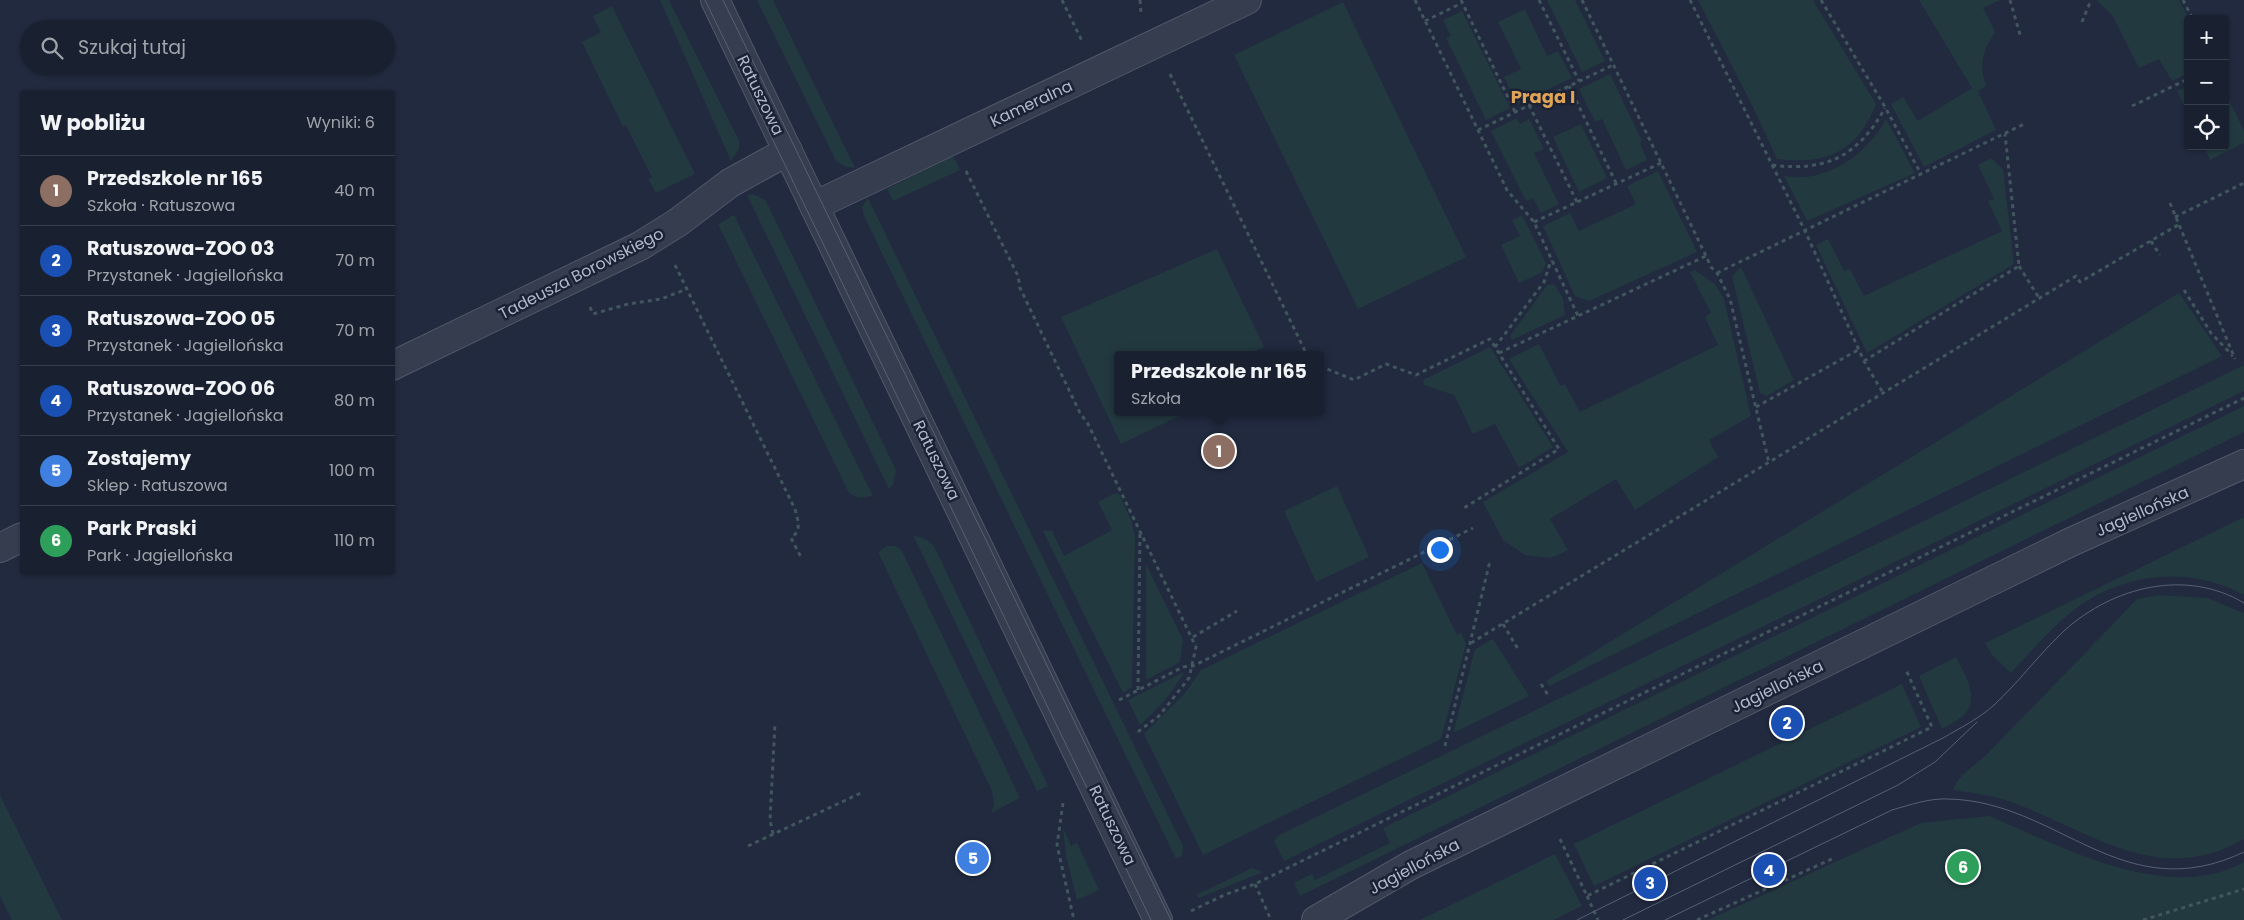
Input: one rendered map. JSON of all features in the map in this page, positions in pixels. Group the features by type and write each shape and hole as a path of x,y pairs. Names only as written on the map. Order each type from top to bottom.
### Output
{"street":[{"name":"Ratuszowa","path":"715,0 1158,920"},
{"name":"Kameralna","path":"814,206 1247,0"},
{"name":"Tadeusza Borowskiego","path":"395,365 640,246 678,223 730,183 788,151"},
{"name":"Jagiellońska","path":"1316,920 1420,860 2071,542 2244,464"},
{"path":"0,548 20,538"}],"path":[{"path":"1062,0 1082,42"},
{"path":"1415,0 1507,190 1534,222 1578,316"},
{"path":"1540,0 1579,81"},
{"path":"1582,0 1711,267 1717,273 1730,299 1769,463"},
{"path":"1690,0 1805,231 1858,350 1883,393"},
{"path":"1821,0 1885,107 1921,174"},
{"path":"2010,0 2021,38"},
{"path":"2082,22 2091,0"},
{"path":"2183,0 2190,15"},
{"path":"1425,21 1462,2 1515,112"},
{"path":"1478,130 1613,65"},
{"path":"1170,73 1305,351"},
{"path":"2132,106 2184,81"},
{"path":"1569,86 1616,183"},
{"path":"1530,105 1577,202"},
{"path":"1772,166 1807,167 1833,161 1848,152 1863,139 1876,125 1885,107"},
{"path":"1717,273 2024,124"},
{"path":"2005,134 2019,266 2039,298"},
{"path":"951,140 1018,276 1020,288 1076,404 1088,424 1193,637 1196,647 1189,678 1159,716 1136,734"},
{"path":"1534,222 1661,163"},
{"path":"2175,217 2244,183"},
{"path":"2170,203 2235,358 2211,333 2184,290"},
{"path":"1471,643 2076,276 2080,282 2178,225"},
{"path":"2151,241 2160,255"},
{"path":"1499,353 1706,256"},
{"path":"1495,347 1544,282 1552,259"},
{"path":"672,260 795,509 799,528 797,534 791,538 802,559"},
{"path":"1864,361 2019,266"},
{"path":"587,299 594,314 628,304 661,299 687,289"},
{"path":"1324,368 1354,380 1386,364 1416,375 1490,339 1559,449 1464,508"},
{"path":"1756,408 1858,350"},
{"path":"1205,904 1255,884 2244,398"},
{"path":"1119,700 1182,667 1193,666 1473,528"},
{"path":"1138,690 1140,530"},
{"path":"1445,746 1490,561"},
{"path":"1193,637 1237,611"},
{"path":"1503,624 1518,649"},
{"path":"1587,896 1932,727 1906,670"},
{"path":"1541,684 1548,695"},
{"path":"773,834 770,820 775,723"},
{"path":"748,846 863,792"},
{"path":"1065,794 1057,845 1074,920"},
{"path":"1560,839 1598,920"},
{"path":"1697,920 1832,859"},
{"path":"1255,884 1271,920"},
{"path":"2143,920 2244,889"}],"shaded area":[{"path":"660,0 669,0 739,141 739,149 731,161"},
{"path":"757,0 773,0 855,168 846,167 836,161"},
{"path":"1547,0 1575,0 1605,61 1582,72"},
{"path":"1698,0 1813,0 1876,104 1860,134 1838,152 1825,157 1811,160 1777,159 1752,105"},
{"path":"1919,0 2000,0 1983,8 1995,32 1987,46 1982,64 1986,86 1978,91 1996,130 1924,167 1891,104 1903,97 1918,121 1972,88"},
{"path":"2096,0 2179,0 2187,15 2184,15 2184,75 2172,81 2159,59 2139,68 2113,16"},
{"path":"1343,2 1466,257 1358,309 1234,55"},
{"path":"612,6 695,174 656,193 648,179 652,177 626,125 623,127 582,42 601,32 593,16"},
{"path":"1525,9 1547,56 1558,51 1572,78 1517,104 1504,77 1521,69 1498,22"},
{"path":"1462,11 1510,108 1486,120 1446,38 1451,36 1443,20"},
{"path":"1610,74 1642,141 1640,143 1647,160 1626,170 1602,119 1595,122 1579,89"},
{"path":"2184,88 2184,105 2177,91"},
{"path":"2229,100 2244,131 2244,143 2210,160 2206,150 2229,150"},
{"path":"1517,118 1520,124 1529,119 1544,149 1534,153 1559,204 1541,213 1533,198 1526,201 1491,131"},
{"path":"1886,119 1915,173 1807,221 1784,176 1815,176 1843,164 1868,144"},
{"path":"1581,124 1607,178 1579,192 1553,137"},
{"path":"953,156 960,170 893,201 887,189"},
{"path":"1991,158 2003,169 2014,264 1867,353 1816,245 1828,239 1844,271 1850,269 1864,296 2002,231 1988,201 1994,199 1978,165"},
{"path":"1658,171 1697,252 1589,301 1575,296 1543,226 1570,213 1579,231 1636,204 1627,186"},
{"path":"753,194 765,200 768,205 896,470 893,484 889,489 747,195"},
{"path":"868,198 1183,846 1182,856 1176,859 864,216 862,207"},
{"path":"734,215 873,496 858,498 849,493 718,224"},
{"path":"1522,215 1546,263 1543,272 1519,283 1501,245 1520,236 1512,220"},
{"path":"1217,249 1264,347 1254,351 1114,351 1114,416 1180,416 1121,444 1061,317"},
{"path":"1741,267 1794,380 1767,396 1760,393 1732,276"},
{"path":"1695,270 1715,284 1724,299 1751,416 1709,440 1718,457 1635,510 1616,479 1550,519 1568,550 1551,558 1525,555 1503,540 1483,502 1568,452 1509,359 1539,344 1560,386 1565,384 1580,412 1718,345 1705,317 1711,313 1690,272"},
{"path":"1554,284 1563,298 1565,315 1512,340 1510,336 1547,285"},
{"path":"2179,293 2222,356 1549,686 1546,681"},
{"path":"1490,347 1553,447 1519,468 1495,424 1473,434 1454,395 1424,385 1423,380"},
{"path":"2244,365 2244,391 1284,861 1274,841 1279,835"},
{"path":"2244,406 2244,432 1300,896 1294,883 1312,874 1315,880 1390,843 1383,828"},
{"path":"1337,486 1369,557 1316,582 1284,511"},
{"path":"1115,493 1119,494 1131,520 1135,536 1132,687 1123,693 1043,531 1052,531 1064,556 1112,530 1098,502"},
{"path":"2244,517 2244,595 2222,585 2200,579 2177,577 2154,577 2110,589 2089,599 2070,613 2047,634 2011,673 1992,655 1985,643"},
{"path":"913,535 927,540 934,546 1048,786 1037,791"},
{"path":"887,546 896,546 902,551 1020,798 991,813 994,804 992,791 878,552"},
{"path":"1422,563 1457,635 1461,632 1466,644 1441,739 1203,855 1144,734 1185,693 1201,670"},
{"path":"1146,564 1183,640 1180,662 1146,680"},
{"path":"2160,595 2207,598 2244,613 2244,839 2214,853 2185,858 2156,857 2129,851 2101,841 2009,801 1953,790 1958,780 1986,755 2137,599"},
{"path":"1493,639 1529,696 1453,733 1475,649"},
{"path":"1956,657 1970,686 1971,702 1963,716 1942,729 1919,676"},
{"path":"1184,672 1164,701 1140,725 1128,700"},
{"path":"1902,684 1921,727 1594,886 1574,844"},
{"path":"0,795 62,920 12,920 0,896"},
{"path":"1989,816 2081,855 2149,874 2182,877 2214,874 2244,862 2244,920 1708,920 1921,823"},
{"path":"1063,827 1071,846 1077,843 1099,890 1077,900 1066,856"},
{"path":"1555,854 1582,906 1553,920 1420,920"},
{"path":"1252,868 1263,872 1199,898 1196,895"}],"tram line":[{"path":"705,0 1151,920"},
{"path":"723,0 1171,920"},
{"path":"1577,920 1970,723 2003,696 2065,630 2084,615 2105,603 2127,593 2151,587 2175,585 2198,586 2222,592 2244,603"},
{"path":"1623,920 1898,785 1935,762 1977,722"},
{"path":"1665,920 1892,810 1934,800 1948,799 1988,804 2024,816 2092,848 2126,861 2162,868 2201,866 2244,852"}],"place":[{"name":"Przedszkole nr 165","path":"1219,451"},
{"name":"Ratuszowa-ZOO 03","path":"1787,723"},
{"name":"Zostajemy","path":"973,858"},
{"name":"Park Praski","path":"1963,867"},
{"name":"Ratuszowa-ZOO 06","path":"1769,870"},
{"name":"Ratuszowa-ZOO 05","path":"1650,883"}],"district":[{"name":"Praga I","path":"1543,97"}]}
